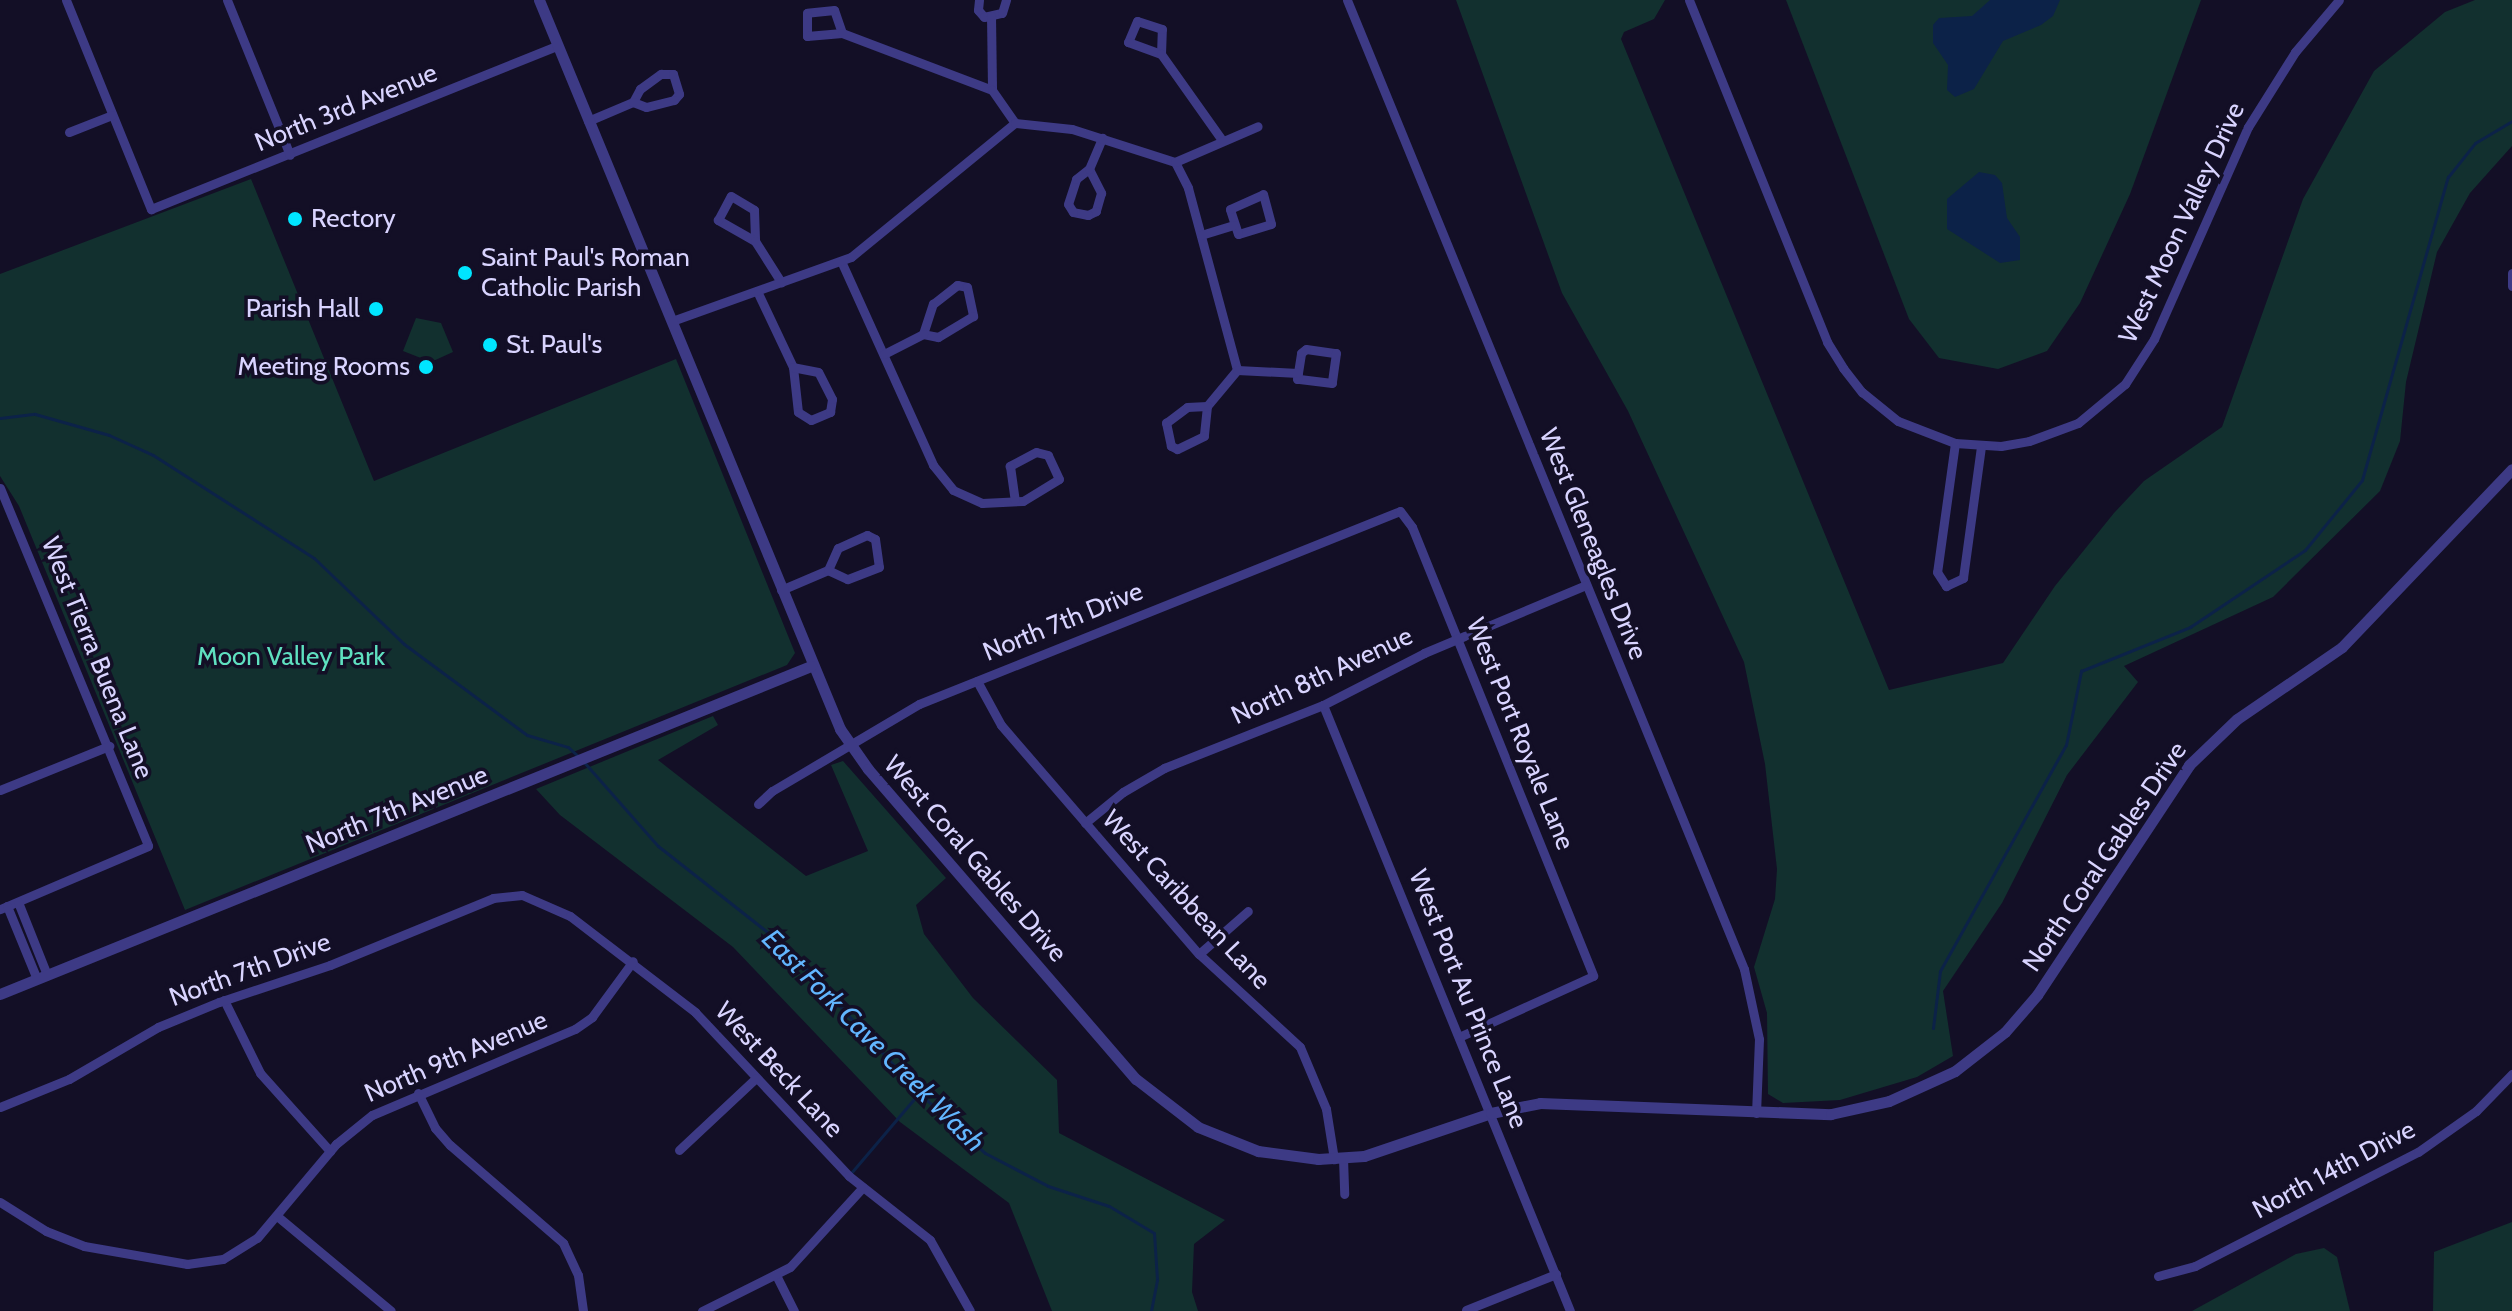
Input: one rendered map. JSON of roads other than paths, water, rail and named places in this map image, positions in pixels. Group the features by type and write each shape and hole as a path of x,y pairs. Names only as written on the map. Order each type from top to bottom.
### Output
{"street":[{"path":"66,0 112,115 69,132"},
{"path":"227,0 290,155"},
{"name":"West Coral Gables Drive","path":"539,0 811,666 850,744 1152,1095 1198,1127 1237,1145 1283,1157 1338,1158 1395,1149 1491,1113 1571,1101 1809,1115"},
{"path":"979,0 980,15 991,16 1005,10 1006,0"},
{"name":"West Gleneagles Drive","path":"1347,0 1752,994 1759,1039 1756,1113"},
{"name":"West Moon Valley Drive","path":"1689,0 1827,342 1843,368 1878,407 1924,433 1955,443 1981,446 2056,433 2101,408 2125,384 2154,339 2248,127 2295,52 2339,0"},
{"path":"842,33 834,10 807,13 807,36 842,33 992,90"},
{"path":"991,16 992,90 1015,123 1102,138 1175,162 1258,126"},
{"path":"1161,54 1162,29 1137,21 1128,42 1161,54 1222,140"},
{"name":"North 3rd Avenue","path":"112,115 151,209 557,46"},
{"path":"588,121 633,102 654,79 673,74 679,94 674,100 646,107 633,102"},
{"path":"672,321 841,261 871,244 1015,123"},
{"path":"1089,169 1101,193 1096,211 1088,215 1073,212 1068,204 1076,179 1089,169 1102,138"},
{"path":"1175,162 1201,235 1237,370"},
{"path":"1263,194 1271,224 1242,235 1234,225 1234,203 1263,194"},
{"path":"755,241 754,210 731,196 718,220 755,241 781,282"},
{"path":"1201,235 1234,225"},
{"path":"841,261 946,483 971,500 1001,505 1015,500 1023,501 1059,479 1043,452 1010,466 1015,500"},
{"path":"2512,273 2512,286"},
{"path":"884,354 923,334 938,337 970,320 974,308 967,287 957,285 936,300 923,334"},
{"path":"757,291 793,367 798,412 811,420 830,412 832,399 818,372 793,367"},
{"path":"1306,349 1336,353 1332,383 1301,382 1298,373 1301,353 1306,349"},
{"path":"1237,370 1298,373"},
{"path":"1207,406 1187,407 1166,423 1165,432 1174,449 1204,436 1207,406 1237,370"},
{"path":"1955,443 1937,572 1946,586 1963,578 1981,446"},
{"name":"North Coral Gables Drive","path":"1809,1115 1862,1108 1916,1091 1955,1071 2005,1032 2045,983 2189,765 2237,719 2342,647 2512,469"},
{"name":"West Tierra Buena Lane","path":"0,488 148,846 18,902"},
{"name":"West Port Royale Lane","path":"1400,511 1412,527 1593,976 1459,1037"},
{"name":"North 7th Drive","path":"758,804 902,712 1400,511"},
{"path":"781,590 828,570 838,548 867,535 875,539 879,567 847,579 828,570"},
{"name":"North 8th Avenue","path":"1085,823 1123,792 1164,768 1323,705 1457,638 1586,585"},
{"name":"North 7th Avenue","path":"0,994 811,666"},
{"name":"West Caribbean Lane","path":"977,681 993,715 1199,954 1300,1047 1326,1109 1338,1158"},
{"name":"West Port Au Prince Lane","path":"1323,705 1570,1311"},
{"path":"0,790 109,746"},
{"name":"North 7th Drive","path":"0,1107 69,1079 158,1027 224,1000 330,965 493,898 522,895"},
{"name":"West Beck Lane","path":"522,895 552,904 633,961 695,1012 863,1187 930,1240 948,1263 970,1311"},
{"path":"18,902 42,977 4,907 18,902"},
{"path":"1199,954 1248,911"},
{"name":"North 9th Avenue","path":"0,1202 84,1246 187,1264 211,1263 247,1248 330,1151 372,1115 585,1023 633,961"},
{"path":"224,1000 260,1073 330,1151"},
{"name":"North 14th Drive","path":"2158,1276 2195,1266 2418,1152 2470,1116 2512,1074"},
{"path":"679,1150 756,1078"},
{"path":"418,1093 435,1128 450,1145 563,1243 578,1275 583,1311"},
{"path":"1338,1158 1344,1194"},
{"path":"702,1311 776,1275 818,1243 863,1187"},
{"path":"277,1216 391,1311"},
{"path":"1466,1310 1556,1274"},
{"path":"776,1275 794,1311"}],"water":[{"path":"1990,0 2060,0 2053,16 2041,25 2003,41 1974,89 1955,97 1947,90 1948,65 1933,43 1933,25 1939,18 1972,16"},
{"path":"1979,172 1995,175 2002,183 2007,218 2020,237 2020,260 2000,263 1947,229 1947,199"}],"waterway":[{"path":"1933,1028 1940,971 2066,745 2081,671 2190,627 2305,550 2362,480 2448,177 2475,143 2512,121"},
{"name":"East Fork Cave Creek Wash","path":"0,418 35,414 109,435 153,455 314,558 404,644 527,735 568,747 577,755"},
{"name":"East Fork Cave Creek Wash","path":"583,761 658,846 785,946 919,1093 985,1153 1048,1186 1109,1206 1154,1233 1157,1280 1151,1311"},
{"path":"851,1173 919,1093"}],"place":[{"name":"Rectory","path":"295,219"},
{"name":"Saint Paul's Roman Catholic Parish","path":"465,273"},
{"name":"Parish Hall","path":"376,309"},
{"name":"St. Paul's","path":"490,345"},
{"name":"Meeting Rooms","path":"426,367"}],"park label":[{"name":"Moon Valley Park","path":"291,657"}]}
